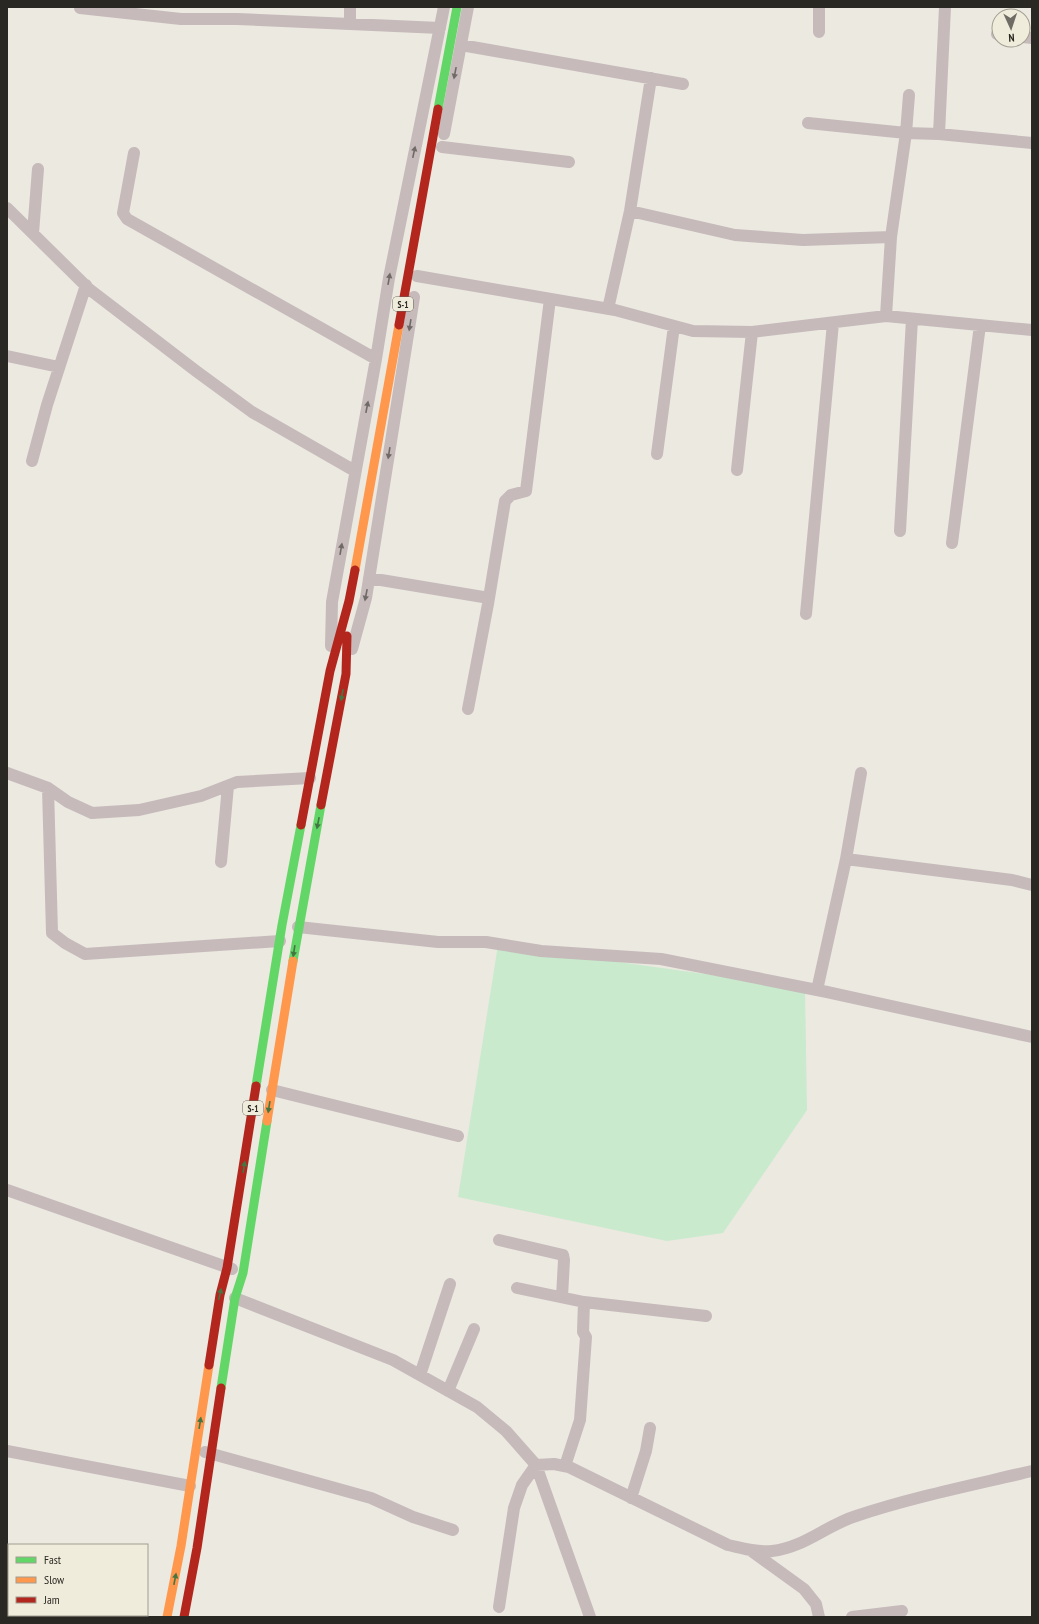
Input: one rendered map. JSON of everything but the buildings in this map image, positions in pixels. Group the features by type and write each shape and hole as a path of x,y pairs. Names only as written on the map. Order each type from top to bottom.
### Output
{"main road":[{"name":"S-1","path":"167,1617 182,1546 220,1294 227,1268 280,941 330,671 349,600 457,7"},
{"name":"S-1","path":"184,1617 197,1548 235,1298 243,1273 298,927 346,674 349,600"}],"street":[{"path":"350,7 350,24"},
{"path":"330,671 332,602 376,359 389,278 444,7"},
{"path":"346,674 366,598 417,276 468,7"},
{"path":"819,7 819,32"},
{"path":"939,134 945,7"},
{"path":"80,8 181,19 237,19 440,28"},
{"path":"461,45 683,84"},
{"path":"608,309 630,211 650,78"},
{"path":"886,316 891,237 906,133 908,96"},
{"path":"808,123 906,133 939,134 1032,143"},
{"path":"442,147 569,162"},
{"path":"134,153 123,213 127,219 376,359"},
{"path":"33,233 38,169"},
{"path":"7,208 86,285 196,371 252,412 355,471"},
{"path":"630,211 735,235 804,240 891,237"},
{"path":"417,276 608,309 693,331 752,332 886,316 1032,330"},
{"path":"32,461 59,368 86,285"},
{"path":"468,709 489,598 505,501 511,495 526,491 550,299"},
{"path":"900,531 912,319"},
{"path":"806,614 833,323"},
{"path":"952,543 980,325"},
{"path":"657,454 674,326"},
{"path":"737,470 752,332"},
{"path":"7,356 59,368"},
{"path":"369,578 489,598"},
{"path":"7,773 48,788 68,802 92,813 139,810 201,796 237,782 310,778"},
{"path":"817,990 846,859 861,773"},
{"path":"221,862 228,786"},
{"path":"48,788 52,933 65,943 85,954 280,941"},
{"path":"846,859 1012,880 1032,884"},
{"path":"298,927 438,942 486,942 541,951 661,959 817,990 1032,1037"},
{"path":"272,1090 458,1136"},
{"path":"7,1190 243,1273"},
{"path":"499,1240 563,1255 562,1297"},
{"path":"420,1375 450,1284"},
{"path":"516,1288 584,1302 706,1316"},
{"path":"235,1298 393,1360 477,1407 506,1430 536,1465 590,1617"},
{"path":"565,1466 580,1420 586,1338 582,1332 584,1302"},
{"path":"448,1391 474,1329"},
{"path":"631,1498 646,1451 650,1428"},
{"path":"7,1450 190,1486"},
{"path":"196,1450 371,1498 413,1517 453,1530"},
{"path":"536,1465 554,1464 565,1466 728,1545 749,1550 772,1551 797,1544 854,1517 900,1503 1032,1471"},
{"path":"499,1607 514,1508 522,1485 536,1465"},
{"path":"749,1550 804,1589 816,1604 819,1617"},
{"path":"852,1617 902,1611"}],"green space":[{"path":"498,945 805,988 807,1110 723,1233 667,1241 458,1197"}],"traffic: fast":[{"path":"438,109 457,7"},
{"path":"293,961 321,805"},
{"path":"256,1086 282,925 301,825"},
{"path":"221,1388 235,1298 243,1273 267,1121"}],"traffic: slow":[{"path":"355,570 399,325"},
{"path":"267,1121 293,961"},
{"path":"167,1617 181,1546 209,1365"}],"traffic: jam":[{"path":"399,325 438,109"},
{"path":"301,825 330,671 349,601 355,570"},
{"path":"321,805 346,674 347,636"},
{"path":"209,1365 220,1295 227,1268 256,1086"},
{"path":"184,1617 197,1548 221,1388"}]}
